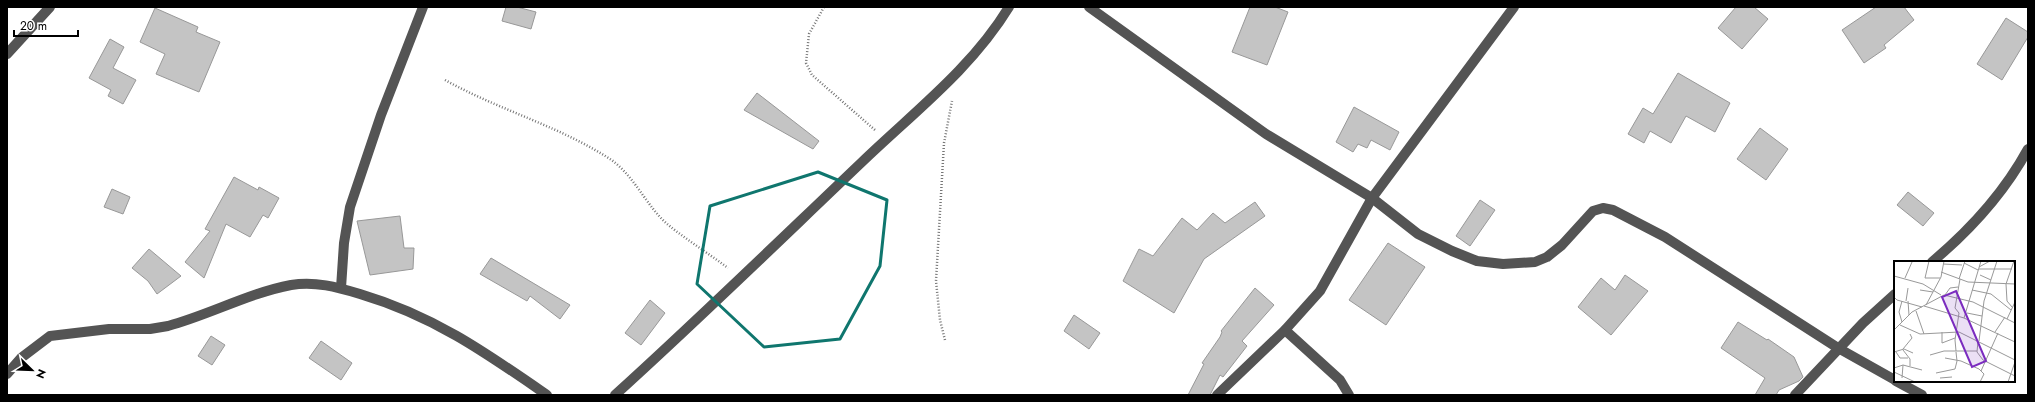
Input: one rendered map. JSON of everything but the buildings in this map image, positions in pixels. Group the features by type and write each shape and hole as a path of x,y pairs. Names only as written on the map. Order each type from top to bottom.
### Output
{"street":[{"path":"7,54 50,7"},
{"path":"341,288 344,243 350,207 380,115 423,7"},
{"path":"615,395 741,278 886,139 956,75 986,43 1009,7"},
{"path":"1089,7 1266,134 1372,198 1418,234 1452,251 1477,261 1502,264 1535,262 1547,257 1562,245 1594,211 1603,208 1613,210 1665,237 1838,348 1894,380"},
{"path":"1217,395 1285,330 1320,290 1372,198 1514,7"},
{"path":"1933,261 1956,242 1993,200 2028,149"},
{"path":"7,374 21,358 50,336 109,330 150,329 168,326 290,286 320,284 341,288 387,302 452,332 547,395"},
{"path":"1795,395 1838,348 1894,295"},
{"path":"1285,330 1340,380 1348,395"},
{"path":"1898,382 1922,395"}],"path":[{"path":"824,7 809,34 806,62 812,75 886,139"},
{"path":"945,340 940,320 936,281 944,143 956,75"},
{"path":"446,80 481,98 563,134 612,160 630,178 643,198 666,223 741,278"}],"highlighted area":[{"path":"818,172 887,200 880,266 840,339 764,347 697,284 710,206"}]}
